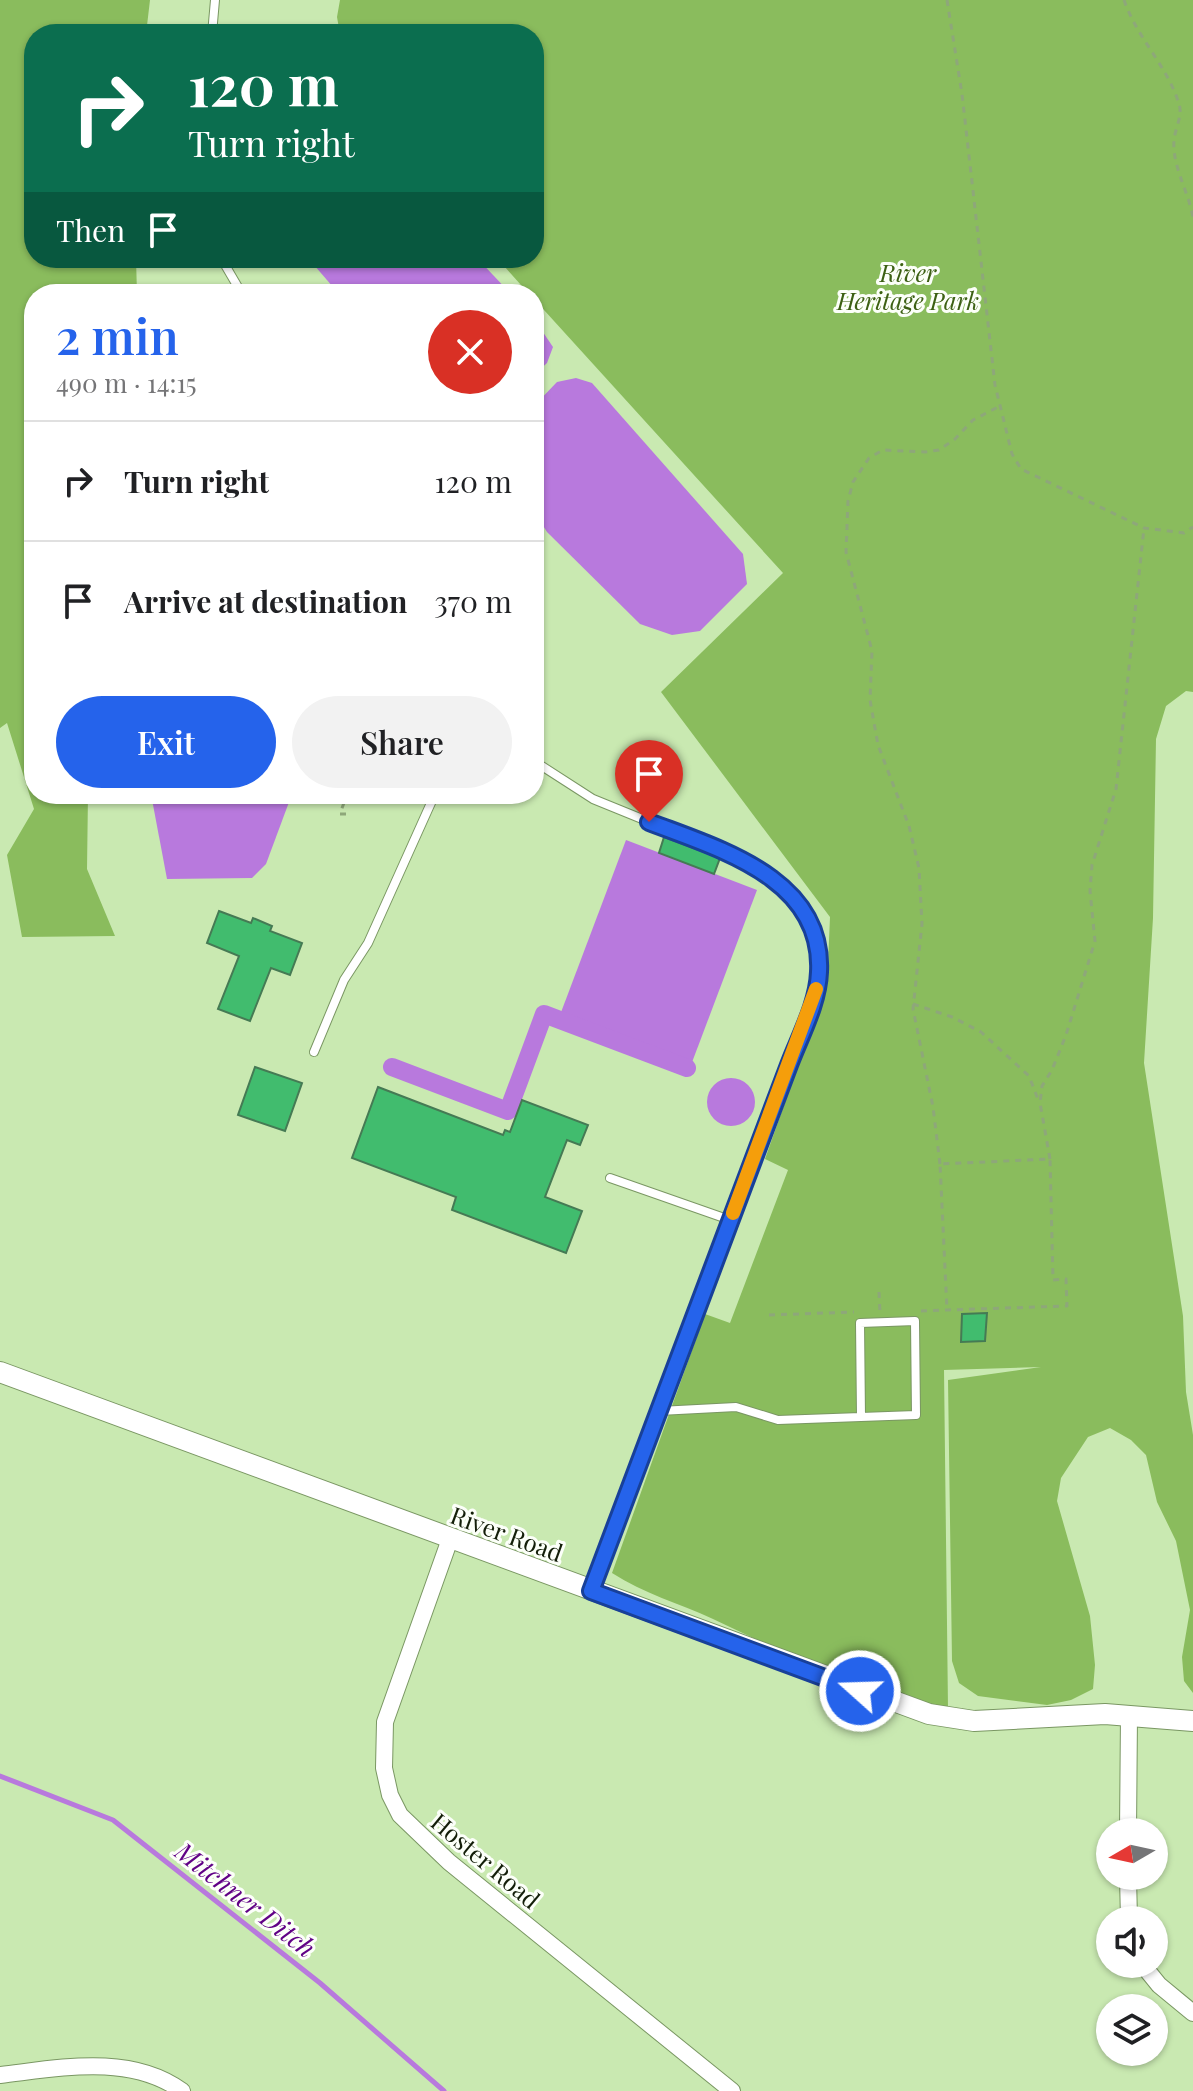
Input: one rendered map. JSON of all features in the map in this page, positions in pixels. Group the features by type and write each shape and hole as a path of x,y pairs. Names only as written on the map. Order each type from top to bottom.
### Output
{"street":[{"name":"River Road","path":"1,1376 929,1714 974,1721 1129,1715 1193,1721"},
{"name":"Hoster Road","path":"450,1539 385,1722 384,1768 400,1815 449,1862 732,2091"},
{"path":"1128,1818 1129,1715"},
{"path":"1153,1978 1193,2013"},
{"path":"0,2075 85,2066 126,2068 151,2074 182,2091"}],"lane":[{"path":"213,24 215,0"},
{"path":"544,767 593,799 757,868 788,891 812,927 818,956 817,987 591,1591"},
{"path":"314,1052 344,980 368,943 431,804"},
{"path":"610,1178 730,1220"},
{"path":"659,1411 736,1407 778,1420 861,1417 916,1415 915,1321 860,1323 861,1417"}],"path":[{"path":"947,0 962,94 998,407 1012,454 1021,469 1144,528 1184,533 1193,527"},
{"path":"1124,0 1144,43 1169,81 1181,107 1174,140 1175,163 1189,195 1193,218"},
{"path":"947,1310 940,1164 933,1107 913,1004 922,924 919,868 909,826 878,745 870,700 872,651 846,552 848,501 853,482 869,458 883,450 939,450 973,420 998,407"},
{"path":"1040,1106 1042,1086 1066,1035 1095,941 1090,891 1092,865 1116,789 1144,528"},
{"path":"344,804 340,814 346,814"},
{"path":"913,1004 952,1017 981,1032 1029,1076 1040,1106 1050,1159 1053,1280 1066,1279 1067,1306 919,1311"},
{"path":"940,1164 1050,1159"},
{"path":"879,1292 880,1312 888,1312"},
{"path":"769,1315 865,1312"}],"green space":[{"path":"0,0 150,0 147,24 24,24 24,268 136,268 137,284 24,284 24,777 7,723 0,728"},
{"name":"River Heritage Park","path":"340,0 1193,0 1193,692 1186,691 1166,706 1156,739 1153,918 1144,1063 1183,1316 1186,1392 1193,1435 1193,1693 1184,1681 1182,1657 1190,1610 1176,1541 1157,1502 1146,1455 1131,1440 1110,1428 1088,1437 1061,1478 1057,1501 1090,1616 1095,1665 1093,1689 1071,1700 1047,1705 978,1696 959,1683 952,1661 948,1380 1041,1367 944,1370 948,1708 887,1692 828,1671 649,1593 612,1573 705,1314 730,1323 788,1170 765,1159 819,1006 828,964 830,917 661,692 783,573 544,310 544,284 520,284 506,268 544,268 544,24 338,24"},
{"path":"32,804 88,804 87,869 115,936 22,937 7,855 34,809"}],"shaded area":[{"path":"317,268 486,268 502,284 330,284"},
{"path":"544,334 553,347 544,366"},
{"path":"576,378 592,383 743,554 747,584 700,631 672,635 640,624 544,527 544,396 557,382"},
{"path":"153,804 288,804 266,864 252,878 167,879"},
{"path":"626,840 757,890 691,1065 560,1015"},
{"path":"731,1078 740,1079 748,1085 754,1093 754,1111 748,1119 740,1125 731,1126 722,1125 714,1119 708,1111 707,1102 708,1093 714,1085 722,1079"}],"building":[{"path":"664,837 720,858 714,874 659,853"},
{"path":"219,911 251,923 253,918 272,926 270,931 302,943 290,975 271,968 250,1021 218,1009 239,956 207,943"},
{"path":"255,1067 302,1083 285,1131 238,1115"},
{"path":"378,1087 503,1135 505,1130 510,1132 522,1100 588,1125 580,1145 567,1140 545,1197 582,1211 566,1253 452,1210 456,1197 352,1158"},
{"path":"987,1313 985,1341 961,1342 962,1314"}],"waterway":[{"path":"392,1067 508,1111 544,1014 687,1068"},
{"name":"Mitchner Ditch","path":"0,1776 113,1820 320,1983 444,2091"}],"slow traffic":[{"path":"733,1213 816,989"}],"route":[{"path":"649,822 748,862 788,891 812,927 819,971 817,987 789,1065 591,1591 860,1691"}]}
